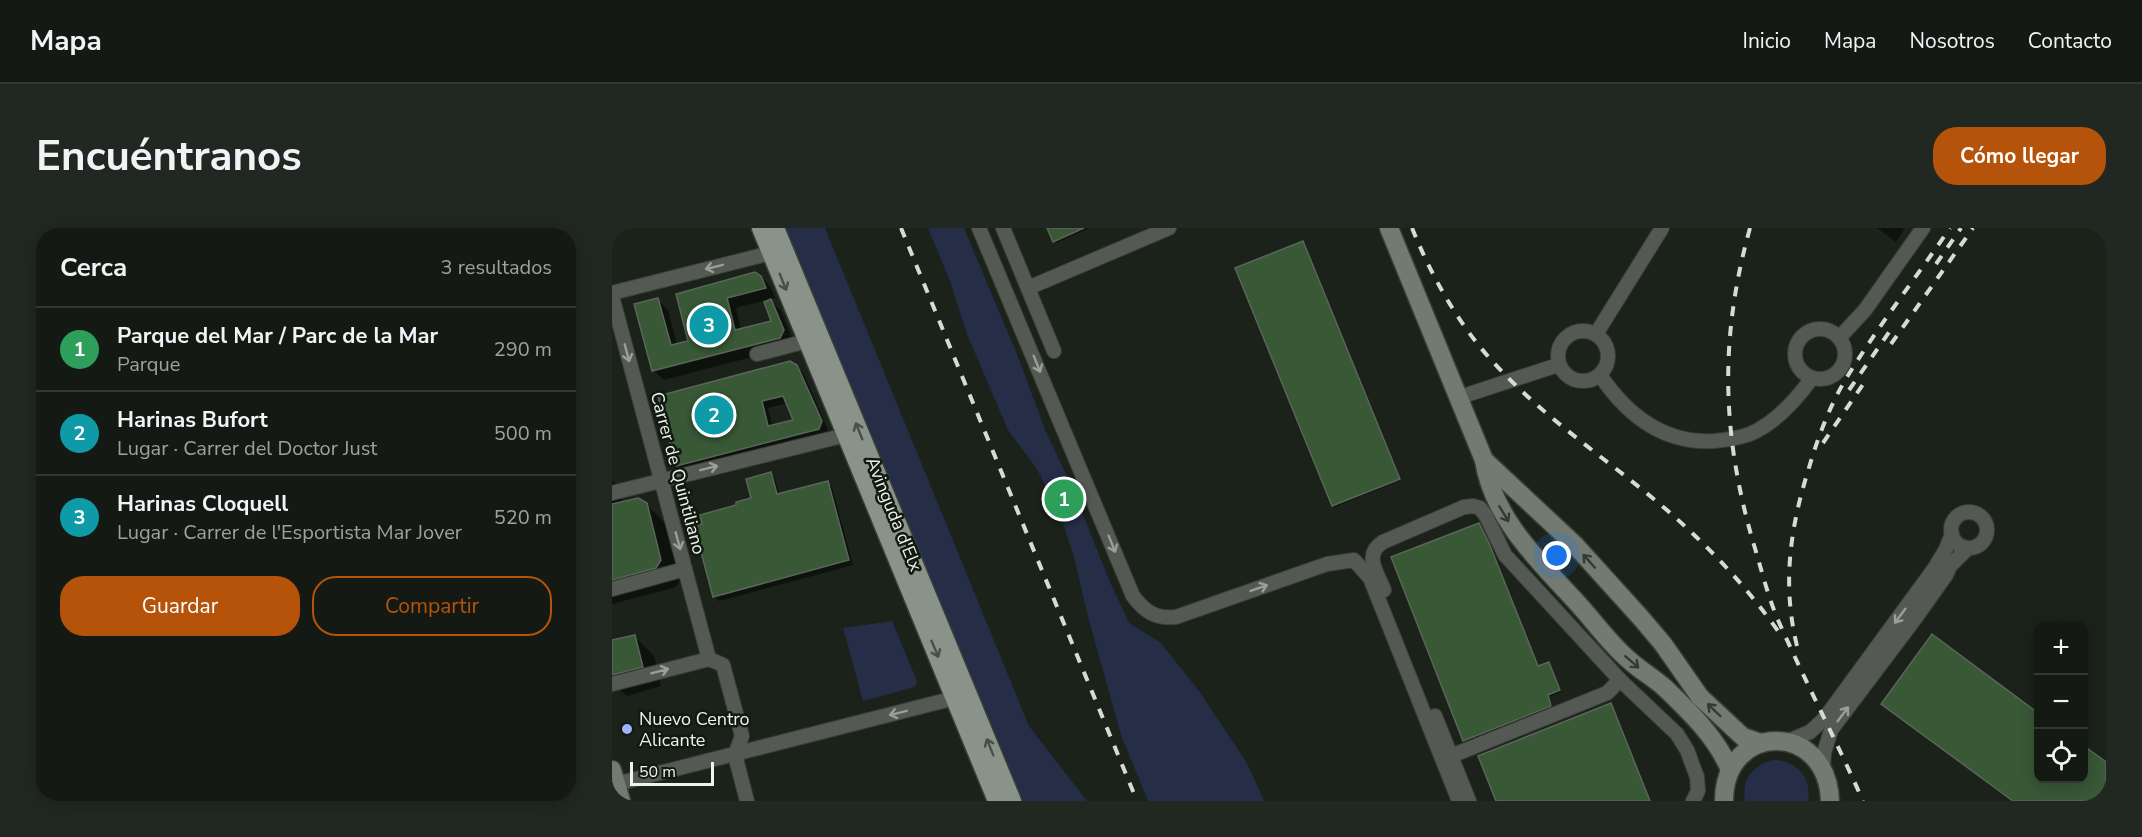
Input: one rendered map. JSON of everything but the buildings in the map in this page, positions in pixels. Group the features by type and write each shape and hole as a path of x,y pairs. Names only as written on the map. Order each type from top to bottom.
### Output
{"main road":[{"name":"Avinguda d'Elx","path":"761,228 997,801"},
{"name":"Avinguda d'Elx","path":"775,228 1012,801"}],"street":[{"path":"979,228 1133,596 1140,606 1151,614 1163,618 1176,617 1327,564 1354,560 1370,578 1459,801"},
{"path":"1003,228 1054,351"},
{"path":"1028,288 1169,228"},
{"path":"1389,228 1484,460 1491,490 1503,514 1532,552 1629,660 1665,688 1714,740 1724,754 1730,770"},
{"path":"1596,334 1662,228"},
{"path":"1839,338 1865,310 1923,228"},
{"path":"612,295 771,253"},
{"name":"Carrer de Quintiliano","path":"612,295 709,659"},
{"path":"1816,329 1825,330 1839,338 1845,354 1840,370 1827,379 1812,378 1804,374 1796,360 1797,344 1808,332 1816,329"},
{"path":"1582,330 1596,334 1606,346 1608,354 1605,370 1593,380 1576,381 1563,372 1558,365 1558,348 1568,335 1582,330"},
{"path":"757,354 807,341"},
{"path":"1457,398 1558,365"},
{"path":"1600,375 1624,407 1654,429 1689,440 1708,441 1750,434 1790,405 1812,378"},
{"path":"612,493 661,479 846,435"},
{"path":"1484,460 1575,545 1663,644 1700,697 1743,737 1761,743 1786,742 1810,732 1825,718 1934,569 1946,549 1952,534 1953,523 1961,514 1972,513 1982,518 1987,528 1986,538 1979,546 1968,548 1958,544 1952,534"},
{"path":"1469,801 1372,561 1372,554 1375,547 1383,542 1464,507 1473,506 1480,508 1486,516 1505,555 1620,680 1677,734 1687,750 1697,777 1698,791 1693,801"},
{"path":"1823,767 1824,753 1831,730 1914,620 1950,566 1968,548"},
{"path":"612,589 685,569"},
{"path":"612,684 709,659 723,665 742,736 735,754 747,801"},
{"path":"1451,756 1607,693 1620,680"},
{"path":"616,785 955,698"},
{"path":"1786,742 1801,747 1823,767 1829,784 1830,801"},
{"path":"1724,801 1724,786 1737,758 1748,749 1761,743"}],"shaded area":[{"path":"781,228 825,228 1029,726 1087,801 1019,801"},
{"path":"928,228 964,228 1017,354 1046,432 1069,480 1129,623 1160,642 1199,691 1247,763 1264,801 1148,801 1121,735 1074,557 1061,517 1037,469 1008,430 967,334 951,284"},
{"path":"892,621 917,681 915,687 863,701 843,628"},
{"path":"1774,760 1790,764 1801,772 1808,785 1808,801 1745,801 1745,786 1750,774 1760,765"}],"railway":[{"path":"901,228 1137,801"},
{"path":"1412,228 1447,299 1469,332 1494,363 1535,403 1668,511 1698,539 1740,583 1778,631"},
{"path":"1750,228 1733,311 1728,392 1731,432 1745,513 1775,612 1863,801"},
{"path":"1797,646 1790,601 1790,557 1802,493 1819,437 1838,393 1856,362 1950,228"},
{"path":"1936,264 1961,228"},
{"path":"1891,344 1973,228"},
{"path":"1849,390 1892,328"},
{"path":"1823,443 1864,383"}],"place":[{"name":"Harinas Cloquell","path":"709,325"},
{"name":"Harinas Bufort","path":"714,415"},
{"name":"Parque del Mar / Parc de la Mar","path":"1064,499"},
{"name":"Nuevo Centro Alicante","path":"627,729"}]}
